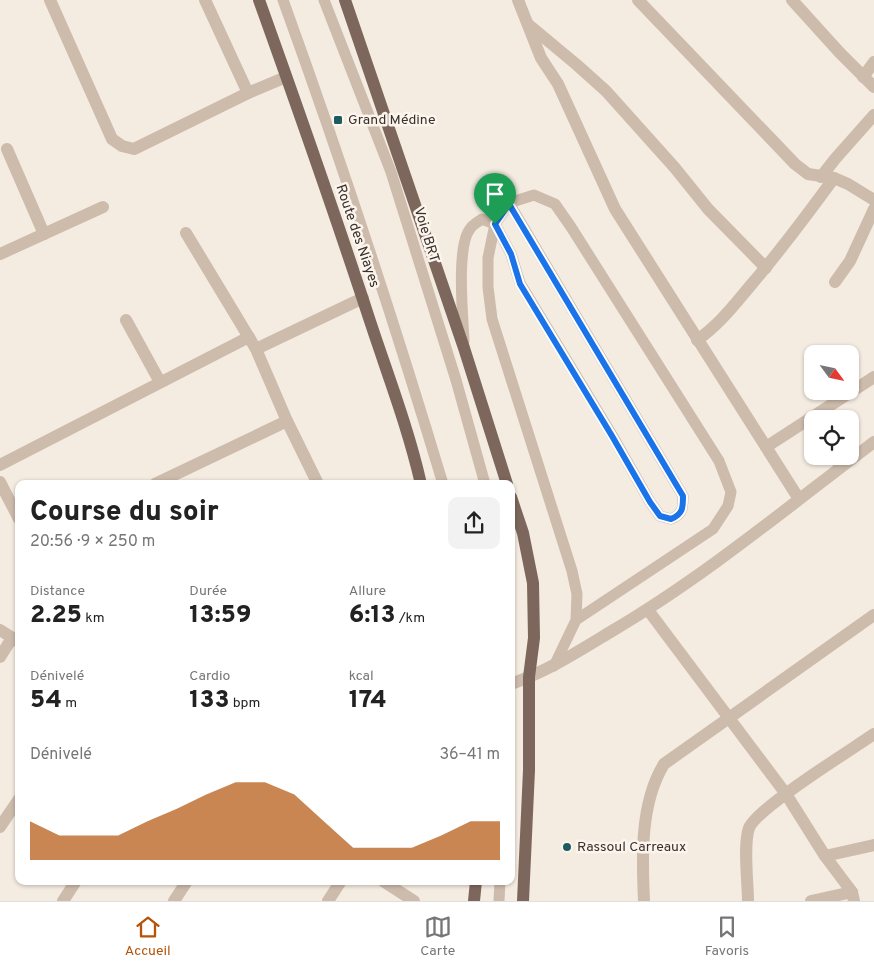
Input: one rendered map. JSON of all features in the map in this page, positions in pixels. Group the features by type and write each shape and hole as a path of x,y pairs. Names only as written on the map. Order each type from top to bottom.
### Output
{"main road":[{"name":"Route des Niayes","path":"259,0 362,298 413,451 419,480"},
{"path":"345,0 464,348 506,480"},
{"path":"515,510 523,533 534,583 534,638 529,677 529,770 523,901"},
{"path":"474,901 476,885"}],"street":[{"path":"50,0 112,139 122,146 134,149 286,77"},
{"path":"205,0 248,94"},
{"path":"518,0 541,58 558,84 615,209 799,499"},
{"path":"638,0 795,164 808,174 848,184 874,200"},
{"path":"792,0 874,87"},
{"path":"527,23 606,92 675,168 708,209 766,268"},
{"path":"863,77 874,62"},
{"path":"697,340 712,330 766,268 827,178 835,159 874,114"},
{"path":"7,149 44,234"},
{"path":"0,254 103,207"},
{"path":"835,282 850,261 874,209"},
{"path":"186,233 256,349 316,480"},
{"path":"256,349 362,298"},
{"path":"126,320 160,382"},
{"path":"0,465 248,337"},
{"path":"825,410 874,376"},
{"path":"163,480 287,420"},
{"path":"766,447 804,424"},
{"path":"859,450 874,442"},
{"path":"515,682 554,666 648,610 717,562 799,499 834,465"},
{"path":"0,482 15,511"},
{"path":"648,610 786,794 853,897 811,901"},
{"path":"644,901 642,866 646,827 651,794 664,764 874,615"},
{"path":"0,630 15,639"},
{"path":"0,657 15,641"},
{"path":"748,901 747,840 749,828 756,817 786,794 874,734"},
{"path":"0,827 15,805"},
{"path":"825,856 874,845"},
{"path":"63,901 73,885"},
{"path":"174,901 184,885"},
{"path":"328,901 338,885"},
{"path":"389,885 414,901"}],"lane":[{"path":"283,0 328,125 384,291 442,480"},
{"name":"Voie BRT","path":"324,0 391,172 456,380 484,480"},
{"path":"554,666 576,620 578,594 492,319 488,287 488,258 495,224 509,204 534,196 555,204 571,227 719,461 731,492 728,506 713,529 576,620"},
{"path":"464,348 461,271 465,241 470,229 482,219 495,224 511,254 520,284 650,502 660,516 671,519 678,516 683,509 683,496 509,204"},
{"path":"499,901 500,885"}],"place":[{"name":"Grand Médine","path":"338,120"},
{"name":"Rassoul Carreaux","path":"567,847"}],"route":[{"path":"509,204 683,496 683,509 678,516 671,519 660,516 650,502 520,284 511,254 495,224 509,204"}]}
